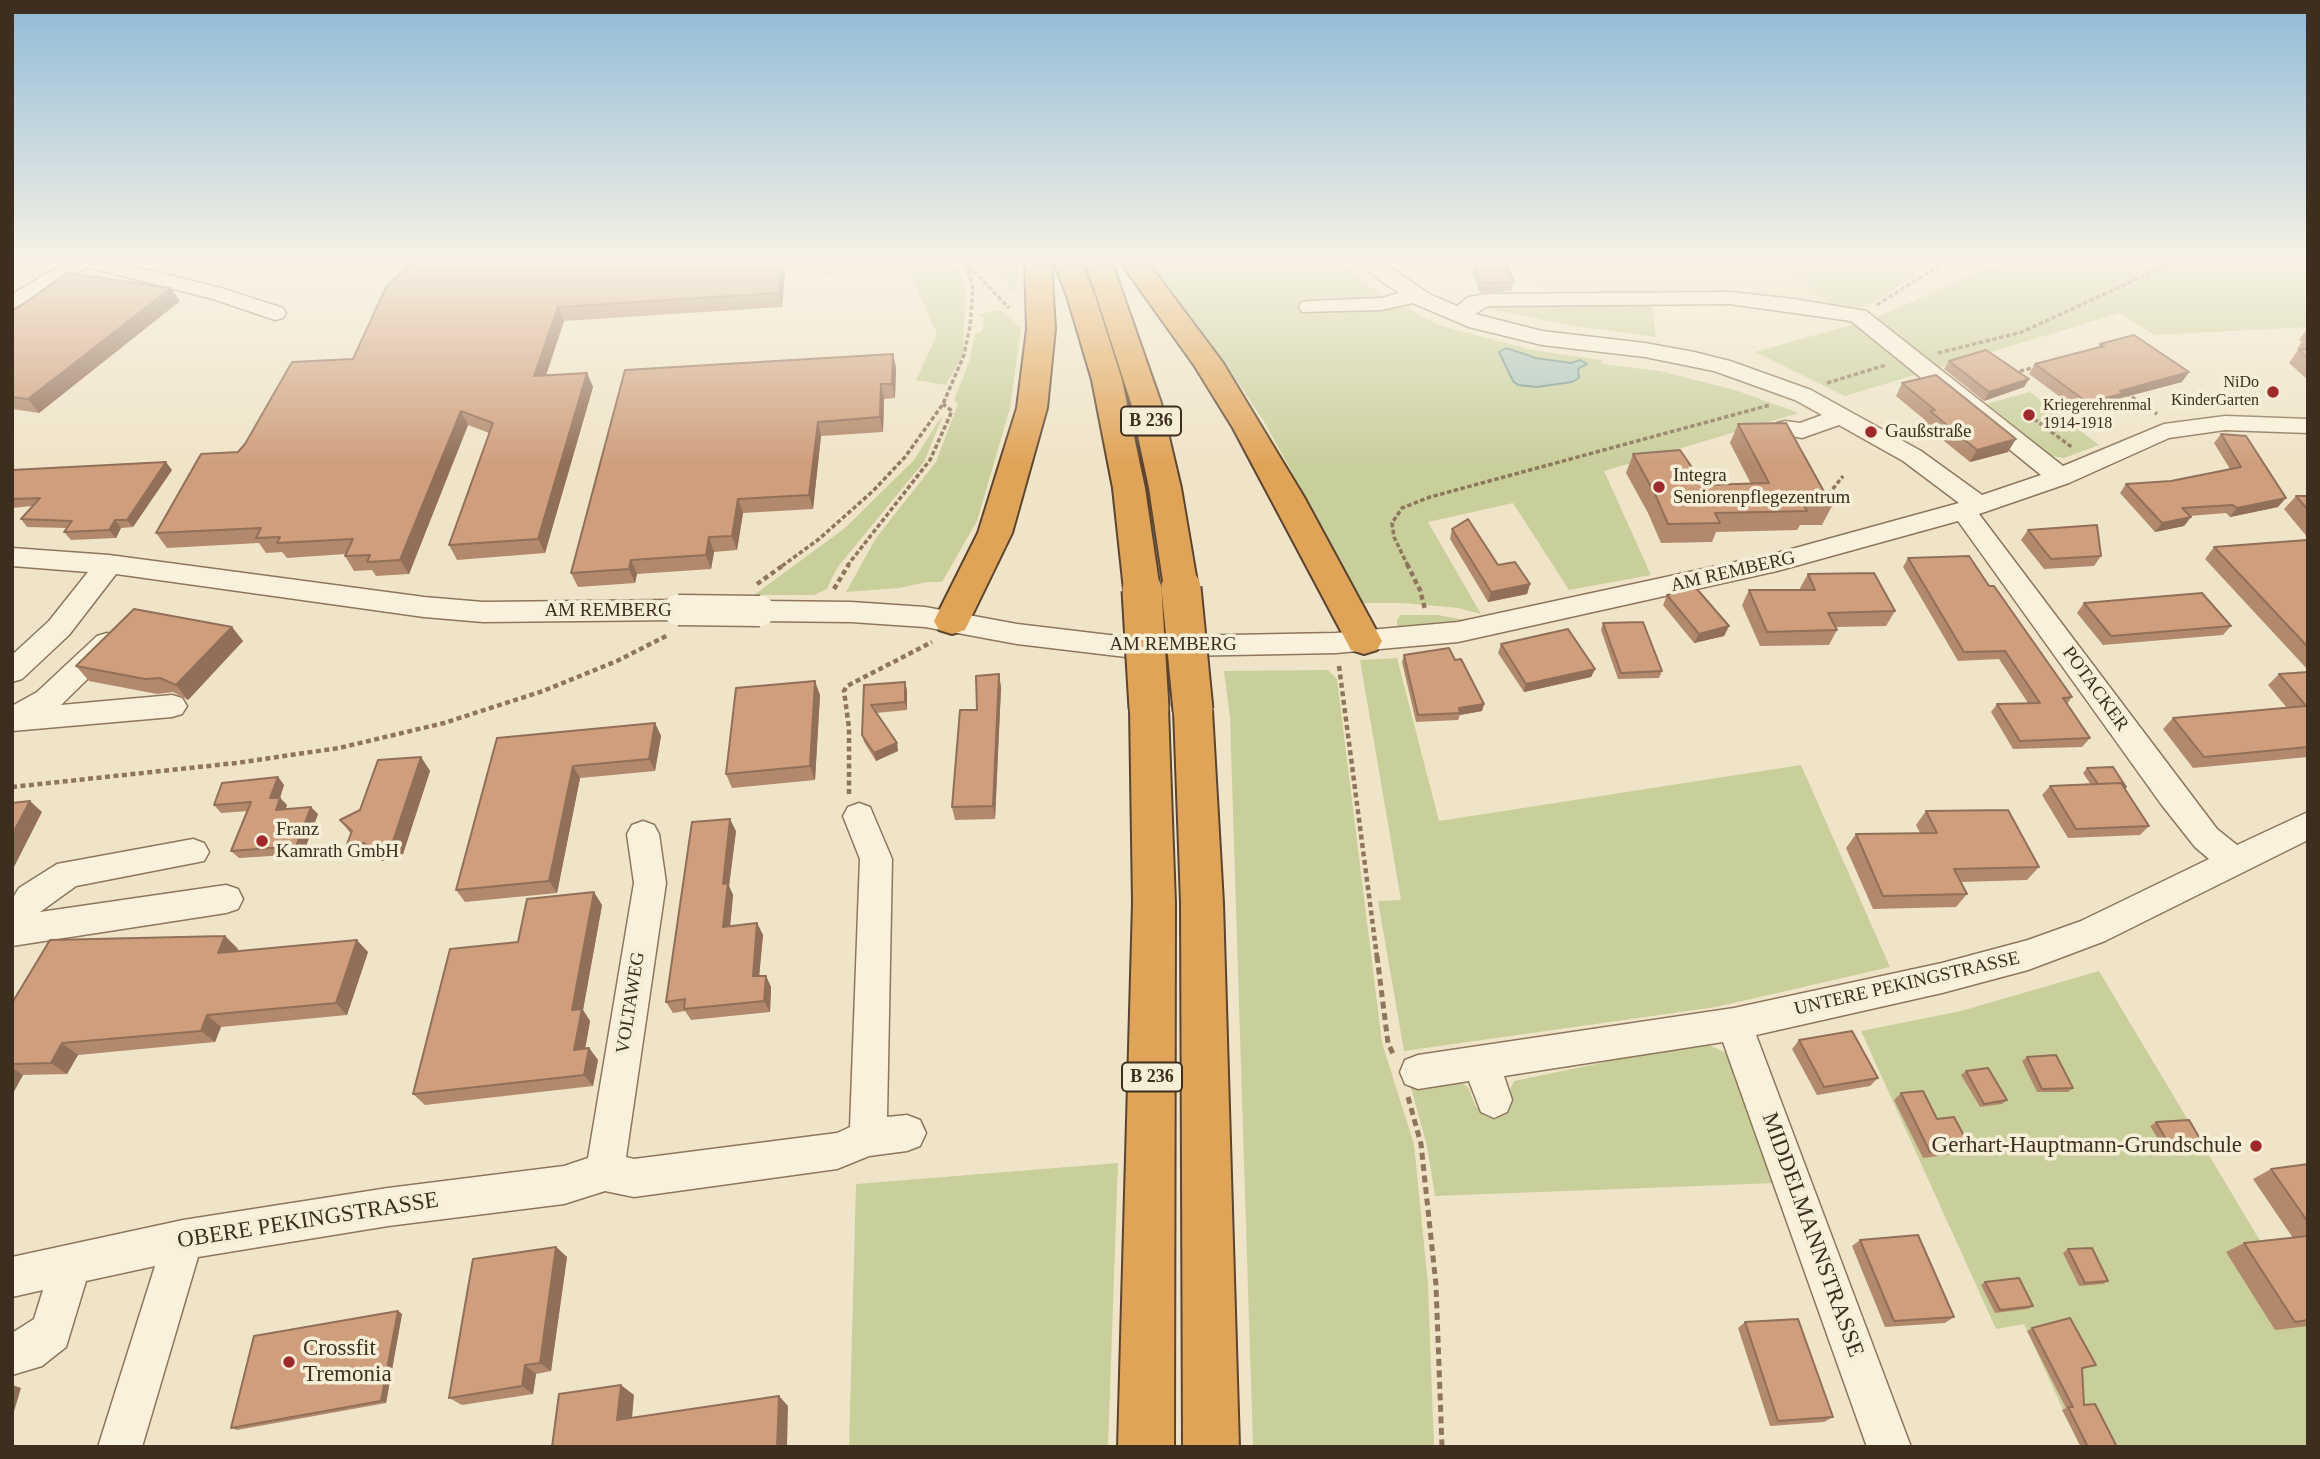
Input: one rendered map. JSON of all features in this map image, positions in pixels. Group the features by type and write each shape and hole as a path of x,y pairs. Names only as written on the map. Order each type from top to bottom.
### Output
{"highway":[{"path":"948,629 995,533 1032,408 1041,328"},
{"name":"B 236","path":"1091,328 1107,380 1129,488 1142,590 1171,709 1202,903 1211,1447"},
{"name":"B 236","path":"1123,328 1152,426 1166,488 1181,588 1154,902 1146,1447"},
{"path":"1182,328 1208,363 1248,428 1288,497 1364,641"}],"street":[{"name":"POTACKER","path":"1505,328 1542,338 1646,350 1722,366 1803,395 1852,422 1965,510 2172,795 2206,838 2234,860"},
{"path":"1872,328 2060,477"},
{"path":"1784,428 1802,431 1852,422"},
{"name":"AM REMBERG","path":"12,557 109,564 482,612 862,612 948,629 1126,647 1364,641 1458,632 1524,620 1777,562 1965,510 2060,477 2164,431 2225,423 2308,426"},
{"path":"12,672 59,628 109,564"},
{"path":"12,719 47,700 122,628"},
{"path":"859,816 876,859 868,1138"},
{"name":"UNTERE PEKINGSTRASSE","path":"1418,1072 1734,1024 1942,978 2028,955 2093,932 2308,825"},
{"name":"VOLTAWEG","path":"605,1172 650,883 643,834"},
{"path":"12,930 32,898 69,874 193,852"},
{"path":"12,930 226,899"},
{"name":"MIDDELMANNSTRASSE","path":"1734,1024 1889,1447"},
{"path":"1481,1062 1494,1100"},
{"path":"605,1172 634,1178 837,1151 868,1138 907,1133"},
{"name":"OBERE PEKINGSTRASSE","path":"12,1277 183,1240 388,1207 564,1185 605,1172"},
{"path":"120,1447 183,1240"},
{"path":"12,1354 27,1351 51,1332 71,1264"}],"lane":[{"path":"12,719 172,706"}],"path":[{"path":"1822,385 1857,373 2030,328"},
{"path":"2005,375 2048,363"},
{"path":"2122,390 2148,408"},
{"path":"830,597 844,570 930,460 952,411 943,404"},
{"path":"1425,609 1420,590 1394,537 1392,523 1402,509 1430,497 1773,405"},
{"path":"2034,419 2074,449"},
{"path":"1821,503 1843,476"},
{"path":"859,816 849,801 849,728 844,691 854,681 948,629"}],"green space":[{"path":"934,328 964,328 963,354 946,385 916,380 937,334"},
{"path":"982,328 1021,328 1010,408 977,521 942,582 846,592 876,538 936,462 958,404 954,400 969,362 975,334"},
{"path":"1199,328 1450,328 1533,350 1602,360 1602,364 1660,371 1735,390 1799,413 1604,471 1651,575 1569,590 1513,503 1428,522 1481,614 1458,608 1403,603 1359,603 1266,425"},
{"path":"1590,328 1655,328 1656,337"},
{"path":"1840,328 2070,328 1845,396 1755,352"},
{"path":"2144,328 2287,328 2155,335"},
{"path":"2030,392 2099,445 2064,458 2046,455 1982,405"},
{"path":"941,417 924,462 837,568 827,589 814,595 754,595 845,528 914,460"},
{"path":"1401,615 1438,615 1465,620 1397,626 1397,619"},
{"path":"1397,658 1439,821 1801,765 1890,967 1716,1007 1404,1051 1378,901 1401,900 1360,660"},
{"path":"1328,670 1337,679 1382,1043 1414,1144 1428,1284 1434,1447 1253,1447 1230,718 1224,671"},
{"path":"2099,971 2308,1321 2308,1447 2080,1447 2024,1324 1996,1329 1861,1031 1961,1011"},
{"path":"1702,1042 1733,1056 1776,1183 1435,1196 1427,1146 1409,1080 1455,1079 1468,1087 1476,1107 1502,1107 1514,1081"},
{"path":"1118,1163 1108,1447 849,1447 856,1184"}],"water":[{"path":"1506,348 1536,358 1571,363 1580,360 1587,364 1578,369 1579,378 1572,382 1537,387 1518,385 1513,381 1499,352"}],"building":[{"path":"12,328 119,328 28,399 12,397"},
{"path":"367,328 551,328 534,376 587,373 538,539 449,545 493,423 461,411 400,560 367,562 370,555 345,556 353,539 277,543 280,537 256,538 261,528 156,533 201,454 238,452 245,444 292,362 353,359"},
{"path":"2134,335 2189,372 2088,403 2035,364 2104,346 2100,344"},
{"path":"2308,349 2308,358 2299,350"},
{"path":"1986,350 2029,379 1989,392 1949,361"},
{"path":"893,354 892,384 881,384 880,417 818,422 809,495 738,499 732,536 709,537 706,555 631,560 629,569 571,573 625,370"},
{"path":"1936,375 2016,439 1977,450 1930,411 1935,410 1902,383"},
{"path":"1786,423 1832,506 1804,506 1807,511 1715,513 1720,523 1668,524 1633,454 1680,450 1704,485 1769,483 1738,424"},
{"path":"2221,434 2246,436 2286,498 2237,508 2233,505 2182,508 2191,517 2162,523 2126,484 2171,481 2241,467"},
{"path":"166,462 127,520 115,520 109,530 64,532 72,521 21,519 40,498 12,499 12,470"},
{"path":"2296,496 2308,496 2308,510"},
{"path":"1468,519 1498,565 1515,562 1530,584 1491,592 1452,529"},
{"path":"2097,525 2101,556 2051,559 2028,530"},
{"path":"2308,541 2308,647 2214,547"},
{"path":"1969,556 1989,586 1994,586 2072,697 2063,698 2090,738 2020,741 1997,704 2040,703 2005,651 1964,652 1908,558"},
{"path":"1874,573 1895,611 1828,613 1837,630 1767,632 1749,590 1815,590 1808,574"},
{"path":"1696,588 1729,626 1699,634 1667,595"},
{"path":"2202,593 2231,626 2111,636 2084,603"},
{"path":"134,609 232,627 176,685 160,678 145,679 76,666"},
{"path":"1643,622 1662,671 1621,673 1603,623"},
{"path":"1568,629 1595,669 1526,684 1501,644"},
{"path":"1449,648 1455,660 1461,659 1484,704 1459,708 1460,713 1418,715 1404,655"},
{"path":"2308,672 2308,747 2204,757 2173,718 2306,706 2279,674"},
{"path":"999,674 993,806 952,807 960,710 977,710 976,676"},
{"path":"815,681 810,766 726,774 736,688"},
{"path":"905,682 905,702 871,705 897,743 874,753 862,735 864,685"},
{"path":"655,723 649,759 573,766 549,881 456,890 497,738"},
{"path":"421,757 393,841 372,848 364,843 347,844 352,831 340,820 360,810 378,760"},
{"path":"2113,767 2126,787 2121,783 2098,784 2087,768"},
{"path":"278,777 270,798 280,798 276,810 311,807 296,846 231,851 251,802 214,805 222,783"},
{"path":"2121,783 2149,826 2076,829 2050,786"},
{"path":"30,801 12,835 12,803"},
{"path":"2008,810 2039,867 1954,869 1967,894 1883,896 1856,834 1937,833 1926,811"},
{"path":"730,819 723,884 728,883 723,927 757,923 753,976 766,976 764,1001 684,1009 685,999 666,1002 692,822"},
{"path":"594,892 572,1010 582,1009 574,1050 589,1048 584,1075 413,1094 450,949 518,942 527,899"},
{"path":"225,936 218,953 357,940 336,1003 207,1015 201,1031 62,1043 51,1063 12,1064 12,1003 50,940"},
{"path":"1852,1031 1878,1078 1824,1087 1799,1040"},
{"path":"2056,1055 2073,1088 2042,1089 2027,1057"},
{"path":"1988,1068 2007,1100 1984,1104 1966,1071"},
{"path":"1923,1091 1937,1119 1954,1117 1970,1147 1930,1152 1901,1093"},
{"path":"2189,1120 2206,1149 2173,1151 2156,1122"},
{"path":"2308,1164 2308,1222 2271,1169"},
{"path":"1918,1235 1954,1317 1894,1321 1860,1240"},
{"path":"2308,1236 2308,1320 2295,1322 2244,1243"},
{"path":"556,1247 540,1363 525,1365 522,1386 449,1398 473,1259"},
{"path":"2092,1248 2108,1281 2085,1283 2068,1249"},
{"path":"2019,1278 2033,1306 2000,1310 1985,1282"},
{"path":"398,1311 381,1401 231,1428 254,1336"},
{"path":"2070,1318 2096,1365 2082,1368 2084,1405 2095,1404 2117,1447 2088,1447 2068,1407 2073,1407 2032,1328"},
{"path":"1798,1319 1833,1417 1778,1421 1745,1322"},
{"path":"621,1385 617,1420 779,1396 777,1447 552,1447 559,1394"}],"place":[{"name":"NiDo KinderGarten","path":"2273,392"},
{"name":"Kriegerehrenmal 1914-1918","path":"2029,415"},
{"name":"Gaußstraße","path":"1871,432"},
{"name":"Integra Seniorenpflegezentrum","path":"1659,487"},
{"name":"Franz Kamrath GmbH","path":"262,841"},
{"name":"Gerhart-Hauptmann-Grundschule","path":"2256,1146"},
{"name":"Crossfit Tremonia","path":"289,1362"}]}
